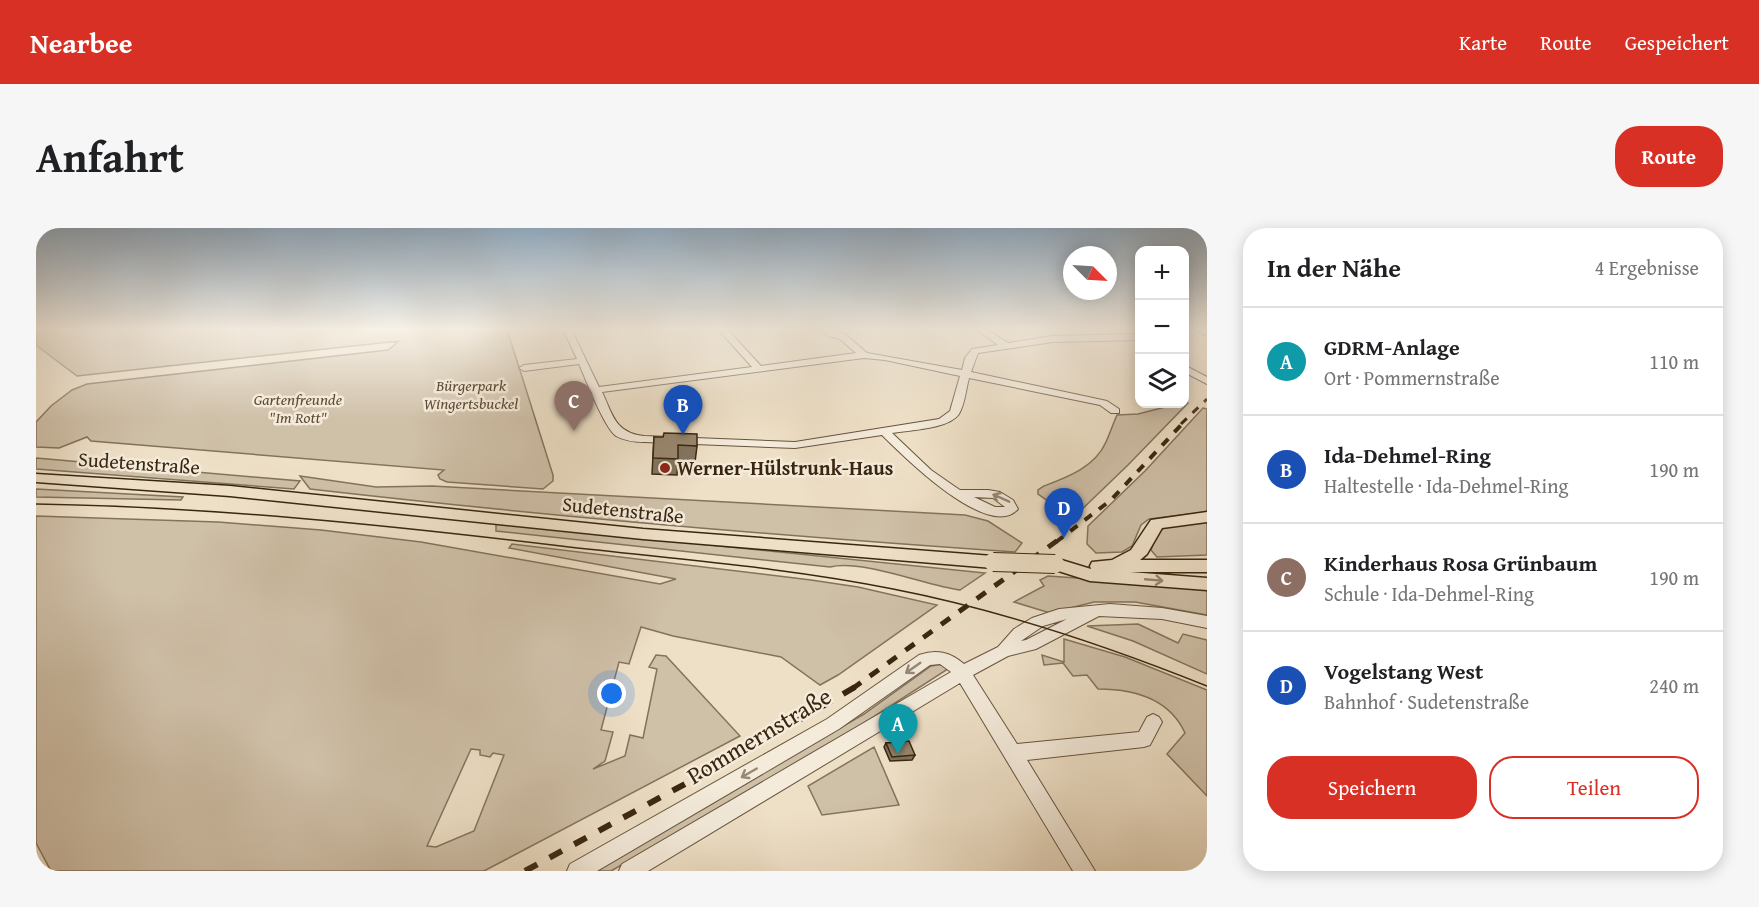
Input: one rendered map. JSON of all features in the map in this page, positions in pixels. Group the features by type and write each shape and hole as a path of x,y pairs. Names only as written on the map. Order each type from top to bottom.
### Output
{"main road":[{"name":"Sudetenstraße","path":"36,478 230,491 643,534 993,562 1107,566 1207,566"},
{"path":"1107,566 1143,552 1151,529 1157,524 1207,517"},
{"path":"1055,564 1090,575 1207,584"}],"street":[{"path":"750,359 759,369"},
{"path":"596,390 834,359"},
{"path":"895,359 1103,403 1115,411"},
{"path":"524,368 582,361 614,428 631,438 795,445 942,422 955,412 970,359"},
{"path":"1189,363 1207,373"},
{"path":"1189,370 1207,381"},
{"path":"884,431 939,484 955,494"},
{"path":"629,871 963,673 1004,651 1030,645 1095,611 1150,612 1207,622"},
{"name":"Pommernstraße","path":"577,871 833,724 925,660 942,657 963,673"},
{"path":"963,673 1085,871"},
{"path":"1013,753 1144,739 1153,722"}],"green space":[{"path":"55,359 233,359 77,376"},
{"path":"308,359 516,359 553,481 543,489 447,482 440,479 438,475 444,470 91,441 87,437 59,448 36,447 36,422 51,406 72,390 87,384"},
{"path":"1162,408 1183,408 1076,515 1038,494 1038,490 1044,486 1071,475 1095,458 1106,442 1117,415 1138,414"},
{"path":"1203,408 1207,409 1207,512 1149,519 1141,525 1132,546 1122,552 1096,553 1087,544 1088,526 1145,471"},
{"path":"36,458 300,481 294,489 36,469"},
{"path":"300,476 376,487 432,486 965,515 988,521 1022,543 1015,552 574,517 310,489"},
{"path":"36,489 183,497 181,500 36,497"},
{"path":"36,516 218,522 321,530 421,542 660,584 676,579 509,548 512,544 811,580 858,587 937,605 838,675 820,685 781,657 673,636 641,627 629,664 619,662 601,730 613,732 605,761 593,769 625,756 630,735 643,738 657,669 649,667 656,655 666,656 740,736 484,871 51,871 36,843","holes":["471,749 480,750 480,755 490,757 493,753 504,755 474,831 436,847 427,846"]},
{"path":"1207,521 1207,555 1157,557 1151,550 1158,531 1172,524"},
{"path":"496,523 985,573 960,590 876,569 843,565 830,567 496,531"},
{"path":"1048,576 1207,587 1207,615 1135,602 1094,602 1050,613 1014,602 1044,586 1040,580"},
{"path":"1138,624 1178,643 1183,634 1207,640 1207,674 1133,641 1087,626"},
{"path":"1064,639 1125,657 1207,690 1207,796 1167,754 1185,733 1170,711 1149,698 1137,694 1098,689 1087,675 1073,676 1063,663 1044,665 1042,655 1064,662"},
{"path":"943,664 951,667 830,745 611,871 595,871 864,714 931,666"},
{"path":"874,747 899,805 822,815 808,786"}],"building":[{"path":"664,433 697,434 697,446 678,445 678,459 653,458 654,437 663,437"},
{"path":"909,741 915,755 892,757 886,743"}],"tram line":[{"path":"36,504 168,509 299,518 728,564 852,581 1013,618 1130,656 1207,686"}],"railway":[{"path":"1181,424 1207,399"},
{"path":"1056,542 1111,500 1183,423"},
{"path":"854,688 1058,540"},
{"path":"525,871 753,747 854,688"}],"place":[{"name":"Kinderhaus Rosa Grünbaum","path":"574,431"},
{"name":"Ida-Dehmel-Ring","path":"683,435"},
{"name":"Werner-Hülstrunk-Haus","path":"665,468"},
{"name":"Vogelstang West","path":"1064,538"},
{"name":"GDRM-Anlage","path":"898,754"}],"park label":[{"name":"Bürgerpark Wingertsbuckel","path":"471,394"},
{"name":"Gartenfreunde \"Im Rott\"","path":"298,408"}]}
